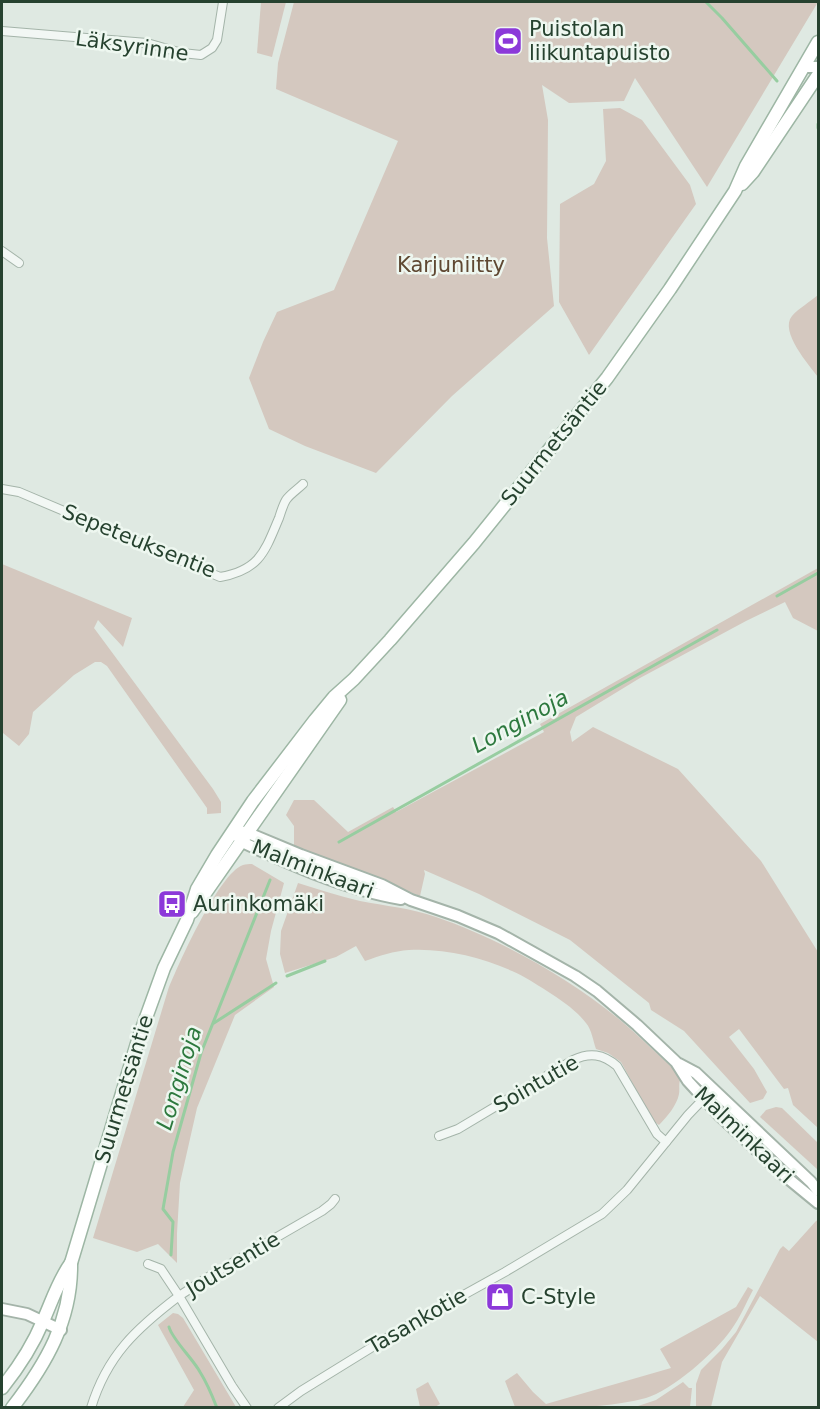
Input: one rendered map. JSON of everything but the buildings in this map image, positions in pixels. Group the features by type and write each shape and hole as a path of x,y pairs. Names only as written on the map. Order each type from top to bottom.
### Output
{"main road":[{"name":"Suurmetsäntie","path":"12,1407 49,1355 61,1330 71,1279 71,1263 139,1036 164,968 187,920 196,890 253,801 315,720 334,697 390,640 474,543 607,378 735,191 746,166 819,42"},
{"path":"805,67 818,76"},
{"name":"Suurmetsäntie","path":"735,191 753,172 818,76"},
{"name":"Suurmetsäntie","path":"187,920 354,679"},
{"name":"Malminkaari","path":"233,831 310,872 380,895 411,900 458,916 498,933 575,976 597,991 676,1062 696,1073 819,1191"},
{"name":"Malminkaari","path":"676,1062 688,1081 720,1116 819,1203"},
{"name":"Suurmetsäntie","path":"2,1388 35,1338 61,1276 71,1263"},
{"path":"2,1309 27,1314 61,1330"}],"street":[{"name":"Läksyrinne","path":"2,31 147,43 182,53 201,55 212,48 217,40 223,2"},
{"path":"2,251 19,263"},
{"name":"Sepeteuksentie","path":"2,489 19,492 220,577 229,576 247,568 258,560 265,552 287,500 303,484"},
{"name":"Sointutie","path":"439,1136 458,1129 573,1060 591,1055 609,1059 617,1066 657,1134 666,1142"},
{"name":"Tasankotie","path":"278,1407 394,1333 505,1272 602,1214 623,1195 713,1089"},
{"name":"Joutsentie","path":"247,1407 232,1386 179,1296 322,1211 335,1199"},
{"path":"92,1407 104,1375 119,1351 137,1330 179,1296 161,1269 148,1264"}],"green space":[{"path":"261,2 286,2 272,57 257,53"},
{"name":"Karjuniitty","path":"294,2 818,2 707,187 635,78 624,101 569,103 542,85 548,120 547,238 554,306 452,396 376,473 305,446 269,429 249,378 277,312 334,290 398,141 276,89 278,63"},
{"path":"620,108 642,120 690,185 696,204 589,355 559,302 560,204 594,184 606,161 603,109"},
{"path":"818,295 818,377 792,339 789,322 795,313"},
{"path":"2,564 132,618 123,647 98,620 94,628 213,789 221,802 221,813 207,814 207,808 107,666 101,662 95,662 74,675 33,712 29,734 19,746 2,734"},
{"path":"818,568 818,631 793,618 785,602 640,678 576,717 570,732 572,742 593,727 678,769 761,861 818,952 818,1128 793,1105 788,1088 784,1089 739,1029 729,1037 754,1069 767,1092 763,1099 750,1103 684,1031 651,1010 649,1003 570,940 479,894 424,870 420,896 294,847 294,826 286,815 294,800 314,800 348,832 393,807 396,812 544,732 540,724"},
{"path":"252,864 284,883 266,959 274,987 235,1015 197,1108 180,1183 177,1263 158,1244 137,1252 93,1238 173,978 211,901 233,872 243,865"},
{"path":"298,883 360,901 408,909 436,917 484,936 556,974 620,1020 674,1069 681,1078 679,1094 674,1107 659,1125 653,1121 621,1062 608,1053 596,1049 590,1029 578,1014 558,998 525,978 488,962 462,954 422,950 398,951 365,961 356,946 336,957 285,973 280,954 281,931"},
{"path":"782,1108 818,1143 818,1170 760,1117 766,1110"},
{"path":"818,1220 818,1342 760,1296 722,1362 711,1407 696,1407 696,1384 701,1370 736,1332 780,1249 783,1246 789,1251"},
{"path":"748,1287 753,1290 737,1321 724,1339 692,1370 668,1388 630,1402 597,1406 515,1407 505,1381 517,1373 546,1404 671,1368 660,1349 736,1307"},
{"path":"173,1313 183,1318 236,1407 183,1407 194,1390 158,1325"},
{"path":"428,1382 440,1404 435,1407 420,1407 416,1389"},
{"path":"683,1382 692,1388 690,1407 635,1407 656,1400"}],"waterway":[{"path":"706,2 777,81"},
{"name":"Longinoja","path":"777,596 818,573"},
{"name":"Longinoja","path":"339,842 717,630"},
{"name":"Longinoja","path":"171,1255 173,1222 163,1209 173,1152 201,1053 270,880"},
{"path":"287,976 325,961"},
{"path":"214,1023 276,983"},
{"name":"Longinoja","path":"169,1327 203,1376 217,1408"}],"place":[{"name":"Puistolan liikuntapuisto","path":"508,41"},
{"name":"Aurinkomäki","path":"172,904"},
{"name":"C-Style","path":"500,1297"}]}
